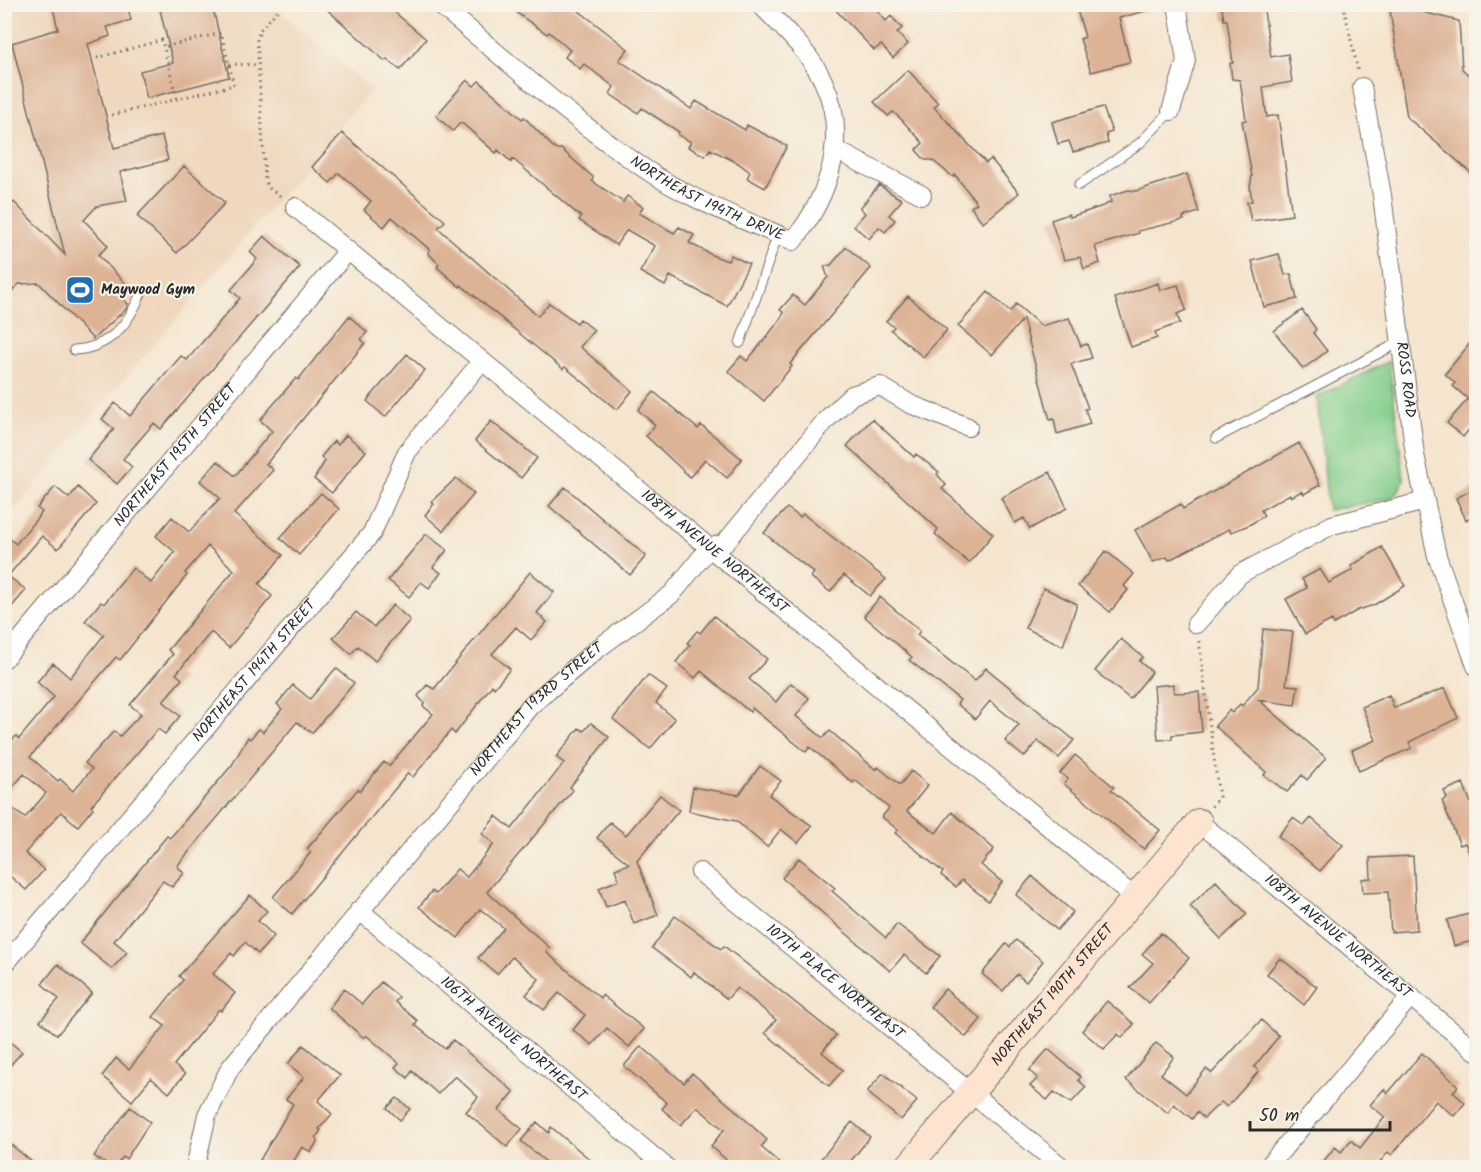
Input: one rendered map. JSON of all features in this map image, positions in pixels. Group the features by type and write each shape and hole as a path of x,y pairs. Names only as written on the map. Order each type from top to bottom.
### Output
{"street":[{"name":"NORTHEAST 194TH DRIVE","path":"439,4 568,112 643,168 701,201 793,240 812,218 832,171 836,121 824,82 801,49 760,4"},
{"path":"1171,111 1186,61 1177,4"},
{"name":"ROSS ROAD","path":"1362,87 1382,195 1415,455 1437,556 1476,666"},
{"path":"834,149 922,195"},
{"name":"108TH AVENUE NORTHEAST","path":"295,207 1134,897"},
{"name":"NORTHEAST 195TH STREET","path":"4,659 347,252"},
{"name":"NORTHEAST 194TH STREET","path":"4,965 372,533 407,453 481,362"},
{"name":"NORTHEAST 193RD STREET","path":"195,1167 207,1114 230,1068 530,706 596,650 672,594 709,548 724,543 826,420 852,394 880,386 910,404 968,427"},
{"path":"1196,624 1240,574 1332,525 1425,501"},
{"name":"108TH AVENUE NORTHEAST","path":"1199,822 1476,1051"},
{"name":"NORTHEAST 190TH STREET","path":"907,1167 1199,822"},
{"name":"107TH PLACE NORTHEAST","path":"700,872 1063,1167"},
{"name":"106TH AVENUE NORTHEAST","path":"359,910 667,1167"},
{"path":"1267,1167 1411,996"}],"lane":[{"path":"1079,185 1140,144 1171,111"},
{"path":"740,343 778,234"},
{"path":"74,350 92,349 113,337 132,316 142,291"},
{"path":"1216,438 1400,342"}],"path":[{"path":"283,4 260,30 258,65 265,181 270,189 295,207"},
{"path":"1343,4 1362,87"},
{"path":"112,116 234,85 221,33 164,47"},
{"path":"97,58 162,40 177,100"},
{"path":"229,64 258,65"},
{"path":"1196,624 1220,797 1199,822"}],"shaded area":[{"path":"5,5 272,5 372,89 5,520"}],"green space":[{"path":"1389,361 1404,479 1398,492 1391,498 1328,510 1317,397"}],"building":[{"path":"52,4 127,4 131,20 107,27 110,36 88,44 114,148 162,136 168,160 120,172 127,201 97,206 84,220 108,246 98,255 130,288 121,297 128,304 126,309 93,339 39,283 19,284 4,299 4,212 14,202 65,255 12,43 58,29"},
{"path":"181,4 212,4 229,77 147,98 140,71 173,63 160,10"},
{"path":"321,4 385,4 426,39 400,70 387,59 385,61"},
{"path":"524,4 570,4 628,49 619,60 691,109 696,101 745,130 747,125 787,146 765,188 747,178 750,172 738,163 710,149 705,156 688,147 691,142 678,135 679,132 642,108 638,113 610,94 614,87 584,64 580,69 565,57 570,50 549,32 547,34 517,13"},
{"path":"830,4 871,4 886,21 891,16 902,28 897,33 908,44 893,58 881,45 874,50"},
{"path":"1095,4 1153,4 1153,9 1119,18 1130,62 1091,72 1080,39 1085,37 1077,10"},
{"path":"1221,4 1263,4 1271,57 1288,54 1292,82 1263,87 1267,117 1278,115 1292,215 1251,221 1247,202 1252,201 1250,187 1252,176 1242,121 1246,120 1240,80 1232,79 1230,63 1233,63 1227,20 1224,20"},
{"path":"1389,4 1459,21 1462,69 1476,82 1476,177 1407,117"},
{"path":"908,70 938,103 934,107 986,163 991,159 1019,193 983,223 971,207 977,203 955,175 953,177 932,160 925,160 916,150 923,143 899,117 893,112 888,116 874,102"},
{"path":"467,80 474,86 479,81 522,119 524,117 555,149 561,149 593,177 592,181 623,202 627,196 643,207 639,213 674,233 679,227 694,235 689,243 714,256 728,261 731,255 749,264 727,306 670,276 665,286 640,272 655,246 627,230 616,245 579,220 581,217 513,159 511,162 498,150 496,153 463,124 460,123 453,131 436,116"},
{"path":"1103,107 1112,132 1106,134 1108,143 1073,152 1069,141 1058,144 1052,122"},
{"path":"342,133 445,221 438,228 538,316 549,303 577,323 580,319 594,330 580,347 632,391 617,410 461,285 460,287 437,267 439,264 428,253 430,250 392,217 384,227 364,210 371,201 339,173 330,183 312,167"},
{"path":"184,166 225,203 177,253 137,216"},
{"path":"1187,174 1199,212 1183,217 1184,220 1138,231 1139,233 1095,246 1100,263 1084,269 1080,257 1064,260 1051,220 1069,214 1070,217 1103,206 1111,202 1110,196 1128,190 1136,191"},
{"path":"879,185 902,200 889,215 895,220 885,232 879,227 869,239 854,226 865,213 860,208"},
{"path":"264,236 300,267 161,429 154,423 123,459 132,467 117,484 88,460 114,429 102,419 115,403 130,416 181,356 187,360 240,298 231,290 257,259 250,252"},
{"path":"846,247 871,268 790,364 792,366 764,401 728,371 741,356 747,361 776,325 784,313 780,310 793,295 805,305 828,277 824,266 831,265"},
{"path":"1279,254 1285,275 1291,274 1297,299 1264,307 1252,261"},
{"path":"1158,283 1160,290 1178,285 1186,310 1177,314 1180,323 1155,332 1157,338 1131,347 1115,298"},
{"path":"988,292 1010,312 1016,304 1041,326 1069,318 1081,346 1087,344 1092,358 1071,364 1088,408 1085,409 1090,424 1057,434 1054,419 1050,420 1023,319 992,355 958,326"},
{"path":"908,296 947,330 923,357 891,330 894,327 886,321"},
{"path":"1302,310 1316,329 1313,333 1327,351 1303,369 1274,331"},
{"path":"349,316 367,332 361,339 365,343 266,464 273,470 234,514 283,555 259,584 272,596 229,648 211,632 176,674 182,679 163,701 180,716 165,734 158,729 91,806 93,808 78,826 61,812 25,853 44,870 26,890 4,871 4,802 25,818 46,793 24,774 4,797 4,749 16,736 19,739 54,697 37,682 53,663 70,678 104,635 85,621 101,602 104,604 133,568 151,583 175,552 156,536 172,517 189,532 220,498 200,481 218,461 235,476 272,431 260,420 296,378 298,380","holes":["208,546 234,570 168,650 173,654 130,705 141,714 120,736 114,731 85,763 92,769 73,791 30,757 116,657 120,660"]},
{"path":"1476,336 1476,421 1463,437 1447,423 1468,399 1453,386 1455,383 1445,374"},
{"path":"407,354 425,370 385,417 367,401"},
{"path":"654,392 698,429 701,425 742,459 727,478 705,459 690,477 646,436 655,425 638,410"},
{"path":"872,419 914,457 916,454 939,472 937,474 946,485 942,489 993,534 969,563 935,534 938,529 847,446"},
{"path":"491,421 537,458 521,478 475,441"},
{"path":"346,435 366,451 332,493 314,479 325,461 321,457 334,441 338,445"},
{"path":"1299,443 1320,485 1304,494 1302,491 1291,497 1290,494 1261,510 1264,516 1249,525 1231,532 1229,529 1169,560 1167,557 1153,562 1135,530 1181,504 1183,509"},
{"path":"1050,472 1067,508 1030,529 1024,518 1015,523 1001,498"},
{"path":"456,478 474,494 443,531 425,515 434,504 431,502"},
{"path":"55,487 69,498 78,487 96,504 58,549 42,536 8,576 26,590 4,616 4,534 16,544 42,512 37,508"},
{"path":"565,487 646,556 630,575 549,506"},
{"path":"1476,488 1476,515 1466,520 1456,498"},
{"path":"321,493 339,509 299,555 280,538"},
{"path":"787,508 800,517 803,514 886,579 870,596 844,575 830,592 811,577 814,573 764,533"},
{"path":"426,534 447,550 433,567 441,573 429,588 421,582 409,597 388,580"},
{"path":"1382,547 1405,586 1374,605 1358,610 1334,624 1332,620 1305,634 1286,599 1307,588 1302,579 1320,569 1329,583 1353,570 1351,566"},
{"path":"1106,551 1134,574 1124,586 1128,590 1110,612 1078,586"},
{"path":"530,572 554,592 537,613 547,622 531,640 516,627 492,654 510,669 494,688 492,685 455,734 451,730 413,777 408,773 292,914 273,897 311,852 307,849 358,789 360,791 384,762 389,766 433,714 423,706 424,703 418,696 427,685 434,689"},
{"path":"1044,588 1077,604 1063,646 1025,628"},
{"path":"880,597 920,631 917,635 975,681 986,668 1074,740 1059,758 1038,741 1024,757 1005,741 1019,725 990,701 975,719 957,704 960,700 909,660 912,657 864,616"},
{"path":"393,605 410,620 375,661 358,646 351,654 333,638 356,612 374,627"},
{"path":"714,616 767,659 749,679 776,702 791,683 809,698 796,716 823,738 830,731 876,770 878,767 900,785 911,771 928,785 907,811 936,833 952,812 994,849 981,865 1002,882 988,901 962,880 956,887 941,875 943,872 895,833 898,830 882,817 889,808 855,780 853,783 810,747 806,752 752,708 750,712 701,671 695,678 676,662 690,645 687,643 697,631 700,633"},
{"path":"1263,629 1293,632 1286,685 1298,686 1295,705 1259,700 1326,758 1307,780 1302,775 1287,792 1264,775 1266,772 1215,726 1229,710 1232,713 1240,704 1242,706 1258,687"},
{"path":"1121,639 1143,657 1139,661 1152,672 1130,699 1095,671"},
{"path":"336,668 354,683 312,733 297,722 177,866 184,873 172,887 163,881 114,941 127,952 112,969 80,943 167,836 170,838 232,765 248,737 250,739 259,729 263,732 282,709 277,704 293,685 310,699"},
{"path":"648,675 667,689 656,703 675,719 650,749 613,719"},
{"path":"1174,684 1174,693 1199,692 1202,732 1172,735 1172,739 1158,740 1154,686"},
{"path":"1445,688 1458,718 1409,742 1412,748 1359,771 1352,750 1376,740 1362,707 1389,695 1394,708"},
{"path":"591,723 609,737 570,787 573,790 487,892 550,948 546,952 600,998 602,995 644,1029 629,1047 607,1028 592,1045 573,1030 585,1015 559,993 544,1010 526,995 539,979 512,957 497,974 478,958 504,928 480,909 458,938 419,907 432,891 436,894 457,869 467,877 494,844 482,834 496,816 512,829 564,763 556,757 579,728 584,731"},
{"path":"1075,755 1114,787 1111,790 1160,830 1144,849 1064,784 1068,779 1060,773"},
{"path":"760,766 781,781 769,795 812,826 798,843 781,829 767,847 736,821 689,811 693,787 739,795"},
{"path":"1463,783 1471,803 1476,801 1476,870 1465,843 1460,845 1442,801 1447,798 1444,791"},
{"path":"660,795 679,810 637,861 658,915 634,924 625,900 606,907 599,888 619,880 615,869 629,864 597,838 610,822 626,835"},
{"path":"1293,818 1304,826 1311,818 1343,845 1320,871 1278,836"},
{"path":"1413,856 1417,930 1391,932 1388,892 1363,893 1362,879 1371,878 1370,858"},
{"path":"799,858 835,888 832,891 886,938 897,924 940,956 926,973 904,955 890,971 782,878"},
{"path":"1032,876 1073,912 1057,930 1016,895"},
{"path":"1216,881 1247,914 1221,939 1190,906"},
{"path":"250,895 267,911 258,921 274,936 258,954 245,942 234,956 231,953 213,974 235,993 221,1011 219,1009 174,1065 185,1074 169,1093 151,1078 132,1101 102,1076 116,1058 129,1069 165,1026 153,1017 183,980 179,976"},
{"path":"1476,912 1476,940 1454,946 1447,920"},
{"path":"675,916 721,949 724,946 836,1035 822,1052 843,1070 829,1086 765,1033 776,1020 750,998 737,988 727,999 694,972 691,977 652,948"},
{"path":"1161,933 1189,958 1149,1003 1130,988 1153,963 1142,954"},
{"path":"1016,940 1043,961 1026,982 1017,974 1003,991 982,974 1006,944 1010,947"},
{"path":"1280,958 1317,987 1304,1005 1267,974"},
{"path":"58,964 92,993 57,1035 40,1021 59,999 42,984"},
{"path":"381,982 399,997 395,1002 418,1021 415,1025 445,1049 453,1040 514,1092 499,1110 522,1129 507,1147 466,1112 478,1097 455,1076 438,1094 412,1071 408,1078 395,1067 399,1063 366,1035 364,1038 329,1008 344,989 362,1004"},
{"path":"945,989 981,1019 966,1037 930,1007"},
{"path":"1107,1001 1134,1024 1122,1038 1118,1034 1104,1049 1082,1031"},
{"path":"1261,1020 1279,1036 1254,1067 1259,1071 1227,1107 1221,1102 1204,1118 1197,1112 1192,1119 1174,1104 1168,1113 1126,1080 1156,1043 1174,1057 1161,1074 1186,1094 1206,1069 1212,1073"},
{"path":"4,1037 22,1052 4,1072"},
{"path":"303,1045 340,1075 318,1101 332,1114 319,1129 321,1130 316,1138 318,1140 311,1152 302,1147 290,1167 273,1167 260,1160 293,1104 286,1099 304,1077 288,1064"},
{"path":"641,1046 684,1083 692,1073 767,1140 761,1147 784,1167 734,1167 711,1146 724,1130 697,1107 681,1125 662,1109 667,1103 624,1066"},
{"path":"1048,1049 1081,1077 1078,1080 1086,1087 1071,1103 1054,1092 1047,1100 1030,1086 1038,1078 1029,1071"},
{"path":"1422,1053 1458,1086 1453,1092 1465,1103 1454,1116 1436,1101 1392,1155 1388,1152 1376,1167 1319,1167 1335,1147 1341,1152 1351,1140 1360,1148 1385,1117 1370,1105 1384,1089 1388,1093"},
{"path":"883,1073 917,1101 901,1120 867,1092"},
{"path":"397,1098 410,1109 400,1120 387,1108"},
{"path":"130,1107 150,1122 126,1159 123,1157 115,1167 110,1167 94,1156"},
{"path":"537,1122 549,1133 551,1127 599,1167 552,1167 521,1141"},
{"path":"852,1122 870,1137 846,1167 814,1167"},
{"path":"4,1139 38,1167 4,1167"}],"place":[{"name":"Maywood Gym","path":"80,290"}]}
